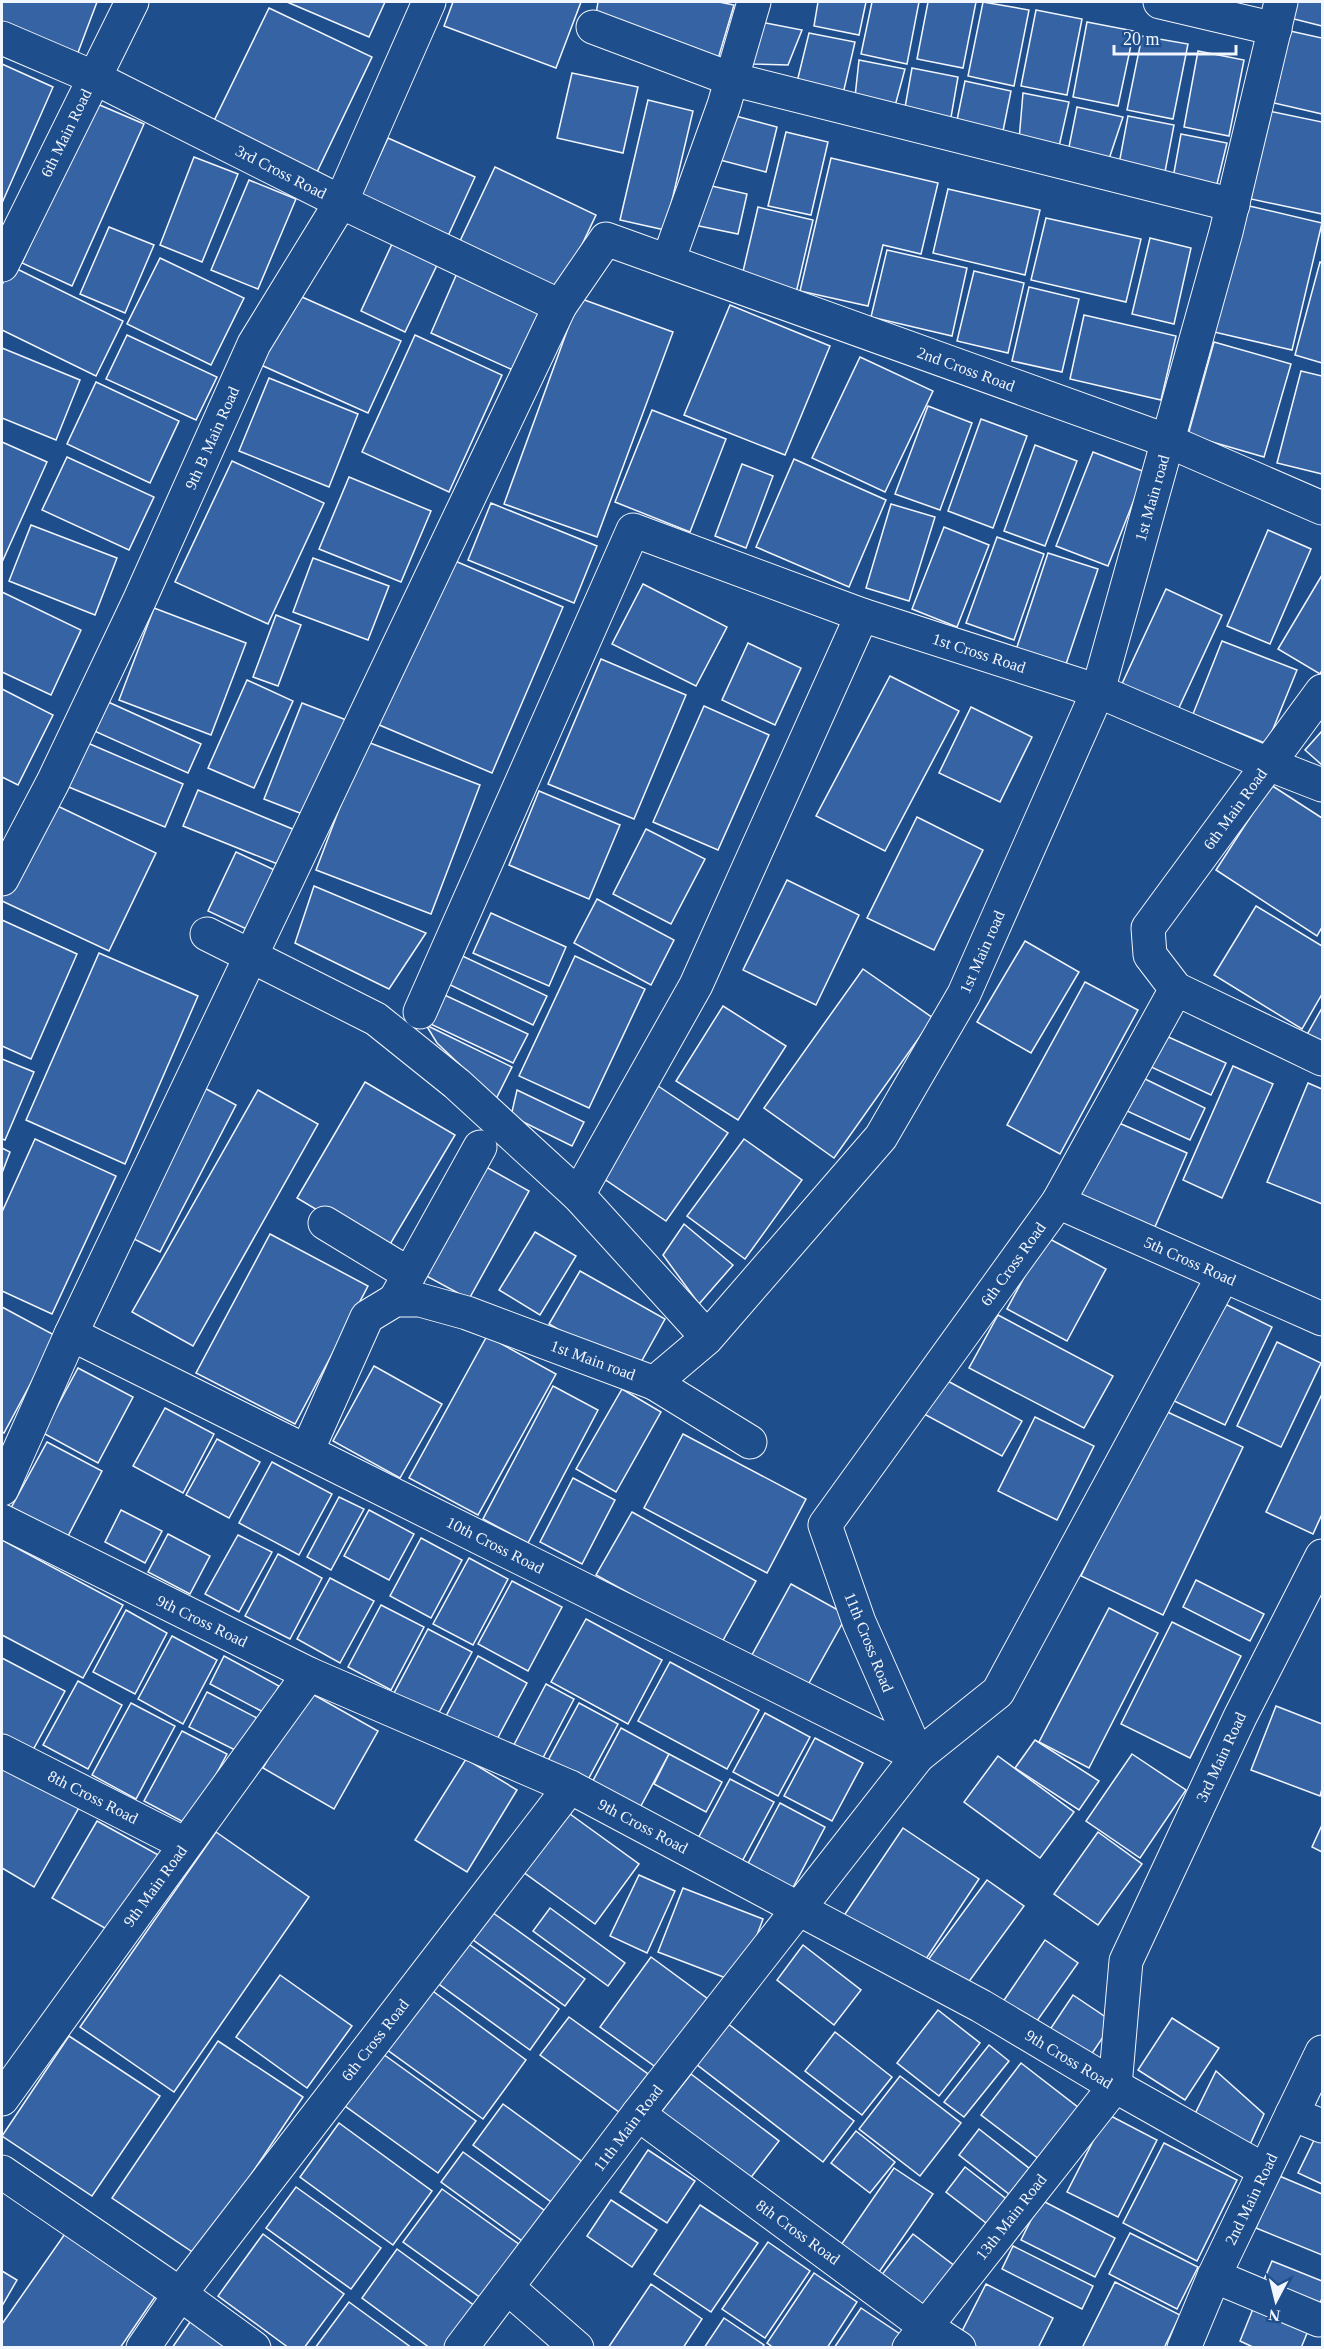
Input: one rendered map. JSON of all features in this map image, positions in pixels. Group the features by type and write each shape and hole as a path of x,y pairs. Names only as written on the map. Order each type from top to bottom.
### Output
{"street":[{"name":"6th Main Road","path":"2,265 132,2"},
{"name":"9th B Main Road","path":"2,879 52,782 140,599 254,344 341,202 429,2"},
{"path":"668,261 731,79 754,2"},
{"path":"1160,2 1278,15"},
{"name":"1st Main road","path":"402,1287 420,1300 467,1313 654,1383 707,1337 881,1137 964,994 1098,691 1233,205 1278,15"},
{"path":"593,27 731,79 1233,205"},
{"name":"3rd Cross Road","path":"2,38 93,77 341,202 560,306"},
{"name":"2nd Cross Road","path":"560,306 606,239 1168,441 1323,508"},
{"path":"2,1489 71,1334 560,306"},
{"name":"1st Cross Road","path":"420,1012 633,530 862,615 1098,691 1268,764 1323,785"},
{"path":"578,1196 696,986 862,615"},
{"name":"6th Main Road","path":"1176,989 1150,955 1148,928 1323,691"},
{"path":"207,934 376,1019 457,1084 578,1196 707,1337"},
{"path":"1176,989 1323,1059"},
{"name":"6th Cross Road","path":"825,1525 1058,1202 1176,989"},
{"path":"308,1451 367,1317 402,1287 480,1148"},
{"name":"5th Cross Road","path":"1058,1202 1323,1320"},
{"path":"325,1223 402,1287"},
{"name":"11th Main Road","path":"461,2348 638,2114 918,1756 998,1692 1223,1276"},
{"name":"10th Cross Road","path":"71,1334 918,1756"},
{"path":"654,1383 750,1442"},
{"name":"9th Cross Road","path":"2,1521 309,1674 570,1787 981,2006 1115,2086 1264,2170"},
{"name":"11th Cross Road","path":"825,1525 859,1622 918,1756"},
{"name":"3rd Main Road","path":"1115,2086 1126,1961 1240,1717 1323,1556"},
{"name":"9th Main Road","path":"2,2098 309,1674"},
{"name":"8th Cross Road","path":"2,1751 185,1844"},
{"name":"6th Cross Road","path":"143,2348 180,2294 570,1787"},
{"name":"2nd Main Road","path":"1184,2348 1214,2276 1323,2052"},
{"name":"13th Main Road","path":"917,2337 1115,2086"},
{"name":"8th Cross Road","path":"638,2114 917,2337 959,2348"},
{"path":"1292,2114 1323,2126"},
{"path":"2,2172 180,2294 254,2348"},
{"path":"1214,2276 1319,2320"},
{"path":"507,2287 577,2348"}],"building":[{"path":"2,2 97,2 74,63 2,35"},
{"path":"287,2 385,2 369,37"},
{"path":"453,2 581,2 556,68 444,26"},
{"path":"598,2 719,2 734,5 718,59 596,14"},
{"path":"818,2 866,2 859,35 814,26"},
{"path":"872,2 919,2 907,64 861,54"},
{"path":"928,2 976,2 963,68 917,59"},
{"path":"983,2 1029,10 1014,86 968,76"},
{"path":"1294,2 1322,2 1322,26 1290,18"},
{"path":"269,8 372,57 317,172 213,123"},
{"path":"1036,10 1082,19 1067,95 1021,86"},
{"path":"756,21 802,30 788,65 753,64"},
{"path":"1087,22 1134,31 1118,106 1073,97"},
{"path":"1290,31 1322,38 1322,114 1274,103"},
{"path":"809,33 855,42 843,94 796,86"},
{"path":"1142,36 1188,44 1173,119 1127,110"},
{"path":"1198,51 1244,60 1229,136 1184,127"},
{"path":"859,60 905,69 895,106 855,97"},
{"path":"2,64 53,87 2,203"},
{"path":"912,68 958,77 950,123 904,113"},
{"path":"572,73 638,87 623,153 557,138"},
{"path":"965,81 1011,91 1002,136 956,125"},
{"path":"1023,93 1069,102 1058,151 1019,140"},
{"path":"648,100 693,111 665,230 620,220"},
{"path":"95,103 144,124 72,286 22,263"},
{"path":"1077,107 1123,117 1108,162 1068,152"},
{"path":"1269,111 1322,122 1322,214 1251,199"},
{"path":"732,115 777,127 766,172 720,160"},
{"path":"1128,116 1174,125 1164,177 1119,164"},
{"path":"786,132 828,142 811,215 768,206"},
{"path":"1181,134 1227,143 1216,188 1173,178"},
{"path":"388,138 475,177 448,236 361,196"},
{"path":"194,157 238,174 202,262 160,245"},
{"path":"831,158 938,183 921,254 883,245 868,306 800,291"},
{"path":"495,167 596,215 561,289 460,241"},
{"path":"249,180 296,199 258,289 211,270"},
{"path":"703,184 747,194 738,234 694,225"},
{"path":"948,189 1040,210 1025,275 933,253"},
{"path":"1245,205 1322,223 1292,350 1214,332"},
{"path":"758,207 813,220 796,293 741,280"},
{"path":"1046,218 1141,239 1126,302 1031,280"},
{"path":"109,227 154,245 125,313 80,294"},
{"path":"1150,238 1191,248 1174,324 1132,314"},
{"path":"392,244 437,265 405,332 361,311"},
{"path":"887,250 967,268 952,336 871,317"},
{"path":"160,258 244,298 211,365 127,324"},
{"path":"1320,262 1322,263 1322,363 1295,355"},
{"path":"461,264 546,303 515,371 431,333"},
{"path":"11,266 123,321 96,376 2,330 2,285"},
{"path":"974,271 1024,283 1008,353 957,341"},
{"path":"1029,287 1079,299 1062,372 1012,361"},
{"path":"293,293 401,341 368,413 261,365"},
{"path":"579,298 673,332 597,537 504,504"},
{"path":"730,305 830,346 785,455 684,415"},
{"path":"1084,315 1176,336 1161,400 1070,379"},
{"path":"127,335 217,377 196,420 106,379"},
{"path":"415,335 502,375 449,492 362,452"},
{"path":"1214,342 1291,364 1264,457 1188,435"},
{"path":"2,348 80,380 56,440 2,418"},
{"path":"860,357 933,391 885,492 812,458"},
{"path":"1301,371 1322,376 1322,474 1277,463"},
{"path":"269,378 358,414 329,487 239,451"},
{"path":"96,382 179,421 150,483 67,444"},
{"path":"928,406 972,423 940,510 895,494"},
{"path":"652,410 726,439 690,532 615,502"},
{"path":"981,419 1027,436 993,528 948,511"},
{"path":"2,442 47,462 3,560 2,559"},
{"path":"1035,445 1077,461 1045,546 1004,531"},
{"path":"1093,452 1145,472 1108,566 1056,546"},
{"path":"67,457 154,497 129,550 42,510"},
{"path":"794,459 886,500 849,587 756,547"},
{"path":"232,461 324,503 268,624 175,582"},
{"path":"742,464 773,476 746,548 715,536"},
{"path":"349,477 431,511 401,582 319,549"},
{"path":"491,503 597,546 574,603 468,560"},
{"path":"891,504 935,517 909,601 866,588"},
{"path":"31,525 117,558 95,615 9,581"},
{"path":"944,527 989,545 957,627 912,609"},
{"path":"1268,530 1311,549 1270,644 1227,626"},
{"path":"997,537 1044,554 1014,640 966,623"},
{"path":"1048,553 1098,569 1065,667 1016,650"},
{"path":"313,558 389,586 368,640 293,612"},
{"path":"448,558 563,607 492,773 377,724"},
{"path":"1322,575 1322,670 1320,674 1278,649"},
{"path":"643,584 727,627 696,686 612,644"},
{"path":"1166,589 1222,615 1177,712 1121,686"},
{"path":"2,592 81,630 51,695 2,672"},
{"path":"154,608 246,643 211,735 119,700"},
{"path":"276,615 301,625 278,686 253,677"},
{"path":"1222,641 1297,670 1267,744 1193,714"},
{"path":"748,643 801,668 775,725 722,700"},
{"path":"601,659 686,695 634,819 548,784"},
{"path":"890,676 959,711 885,851 816,816"},
{"path":"247,680 293,701 254,788 208,768"},
{"path":"2,689 53,715 18,785 2,777"},
{"path":"106,701 201,744 188,773 92,730"},
{"path":"302,703 349,721 310,817 264,799"},
{"path":"704,706 769,735 718,850 653,822"},
{"path":"971,707 1032,737 1000,802 939,773"},
{"path":"1322,731 1322,765 1305,750"},
{"path":"83,741 183,784 165,827 64,785"},
{"path":"365,741 480,785 431,914 316,870"},
{"path":"1271,785 1322,818 1322,927 1317,936 1216,870"},
{"path":"198,790 295,830 280,865 183,826"},
{"path":"539,791 620,825 589,899 509,865"},
{"path":"45,800 156,853 109,951 2,901 2,894"},
{"path":"917,817 983,850 934,950 867,918"},
{"path":"646,829 705,859 671,924 613,894"},
{"path":"236,852 281,873 253,932 208,911"},
{"path":"787,880 859,915 816,1005 743,970"},
{"path":"314,886 426,933 389,989 295,943"},
{"path":"597,899 674,940 651,985 574,943"},
{"path":"1256,906 1322,946 1322,994 1302,1029 1214,975"},
{"path":"491,913 566,947 549,986 473,953"},
{"path":"2,920 77,954 31,1059 2,1046"},
{"path":"1025,941 1079,972 1031,1053 977,1022"},
{"path":"454,952 547,996 533,1025 440,980"},
{"path":"99,953 198,996 125,1164 26,1120"},
{"path":"575,956 645,989 589,1108 519,1076"},
{"path":"863,969 933,1018 834,1158 764,1108"},
{"path":"1085,982 1138,1010 1060,1154 1007,1125"},
{"path":"436,991 528,1034 513,1063 422,1020"},
{"path":"723,1006 786,1046 738,1120 676,1081"},
{"path":"1322,1008 1322,1051 1304,1040"},
{"path":"426,1025 512,1067 496,1099 437,1043"},
{"path":"1164,1035 1226,1063 1211,1095 1149,1066"},
{"path":"2,1059 34,1072 5,1140 2,1139"},
{"path":"1233,1066 1273,1084 1222,1198 1183,1180"},
{"path":"1143,1078 1205,1108 1190,1140 1127,1111"},
{"path":"365,1082 455,1135 386,1251 297,1198"},
{"path":"1308,1083 1322,1089 1322,1204 1267,1182"},
{"path":"199,1085 236,1105 160,1252 122,1233"},
{"path":"658,1086 728,1133 666,1221 597,1174"},
{"path":"258,1090 318,1124 193,1346 132,1312"},
{"path":"517,1090 584,1122 572,1146 511,1116"},
{"path":"1110,1119 1187,1153 1151,1236 1073,1202"},
{"path":"35,1139 116,1176 52,1314 2,1291 2,1212"},
{"path":"744,1139 802,1180 745,1259 687,1216"},
{"path":"2,1148 10,1152 2,1173"},
{"path":"479,1163 529,1191 469,1299 419,1272"},
{"path":"684,1224 733,1265 699,1304 663,1255"},
{"path":"535,1232 576,1256 540,1315 499,1290"},
{"path":"270,1234 368,1286 295,1424 196,1373"},
{"path":"1046,1237 1106,1269 1067,1341 1007,1309"},
{"path":"580,1271 665,1319 635,1373 549,1324"},
{"path":"1219,1301 1272,1327 1225,1425 1172,1400"},
{"path":"2,1307 56,1336 4,1433 2,1432"},
{"path":"998,1315 1113,1376 1084,1428 969,1368"},
{"path":"487,1336 556,1374 478,1515 409,1478"},
{"path":"1277,1342 1321,1363 1281,1447 1237,1426"},
{"path":"374,1366 442,1404 400,1478 333,1441"},
{"path":"78,1368 133,1397 98,1463 43,1433"},
{"path":"944,1379 1022,1421 1002,1456 924,1414"},
{"path":"553,1386 598,1410 528,1543 483,1519"},
{"path":"622,1389 661,1412 616,1492 576,1469"},
{"path":"1322,1394 1322,1514 1313,1534 1266,1512"},
{"path":"165,1408 214,1434 183,1493 133,1466"},
{"path":"1161,1409 1243,1447 1163,1615 1081,1576"},
{"path":"1035,1417 1094,1446 1057,1520 998,1491"},
{"path":"683,1434 806,1499 767,1573 644,1508"},
{"path":"217,1439 260,1462 229,1518 186,1495"},
{"path":"47,1442 102,1471 67,1538 11,1508"},
{"path":"272,1462 332,1494 299,1555 239,1523"},
{"path":"573,1478 615,1500 582,1564 540,1542"},
{"path":"339,1497 364,1509 331,1570 307,1557"},
{"path":"121,1510 162,1531 145,1563 105,1542"},
{"path":"369,1510 414,1534 389,1580 344,1556"},
{"path":"632,1512 756,1581 721,1644 596,1575"},
{"path":"168,1534 210,1556 190,1594 148,1572"},
{"path":"238,1535 272,1552 239,1612 205,1594"},
{"path":"421,1538 462,1560 431,1618 390,1596"},
{"path":"2,1540 123,1605 83,1678 2,1635"},
{"path":"278,1554 322,1578 290,1639 245,1616"},
{"path":"469,1558 508,1579 473,1645 433,1624"},
{"path":"330,1578 374,1601 340,1663 297,1639"},
{"path":"1196,1580 1264,1614 1250,1641 1183,1607"},
{"path":"512,1581 562,1607 528,1671 478,1644"},
{"path":"791,1584 847,1615 804,1692 748,1662"},
{"path":"381,1605 424,1627 391,1690 348,1667"},
{"path":"1109,1608 1158,1633 1089,1768 1039,1742"},
{"path":"126,1610 167,1633 135,1694 93,1672"},
{"path":"586,1619 662,1660 628,1724 551,1682"},
{"path":"1172,1622 1241,1656 1190,1758 1121,1724"},
{"path":"428,1629 472,1652 436,1718 393,1695"},
{"path":"172,1636 217,1660 183,1724 138,1699"},
{"path":"224,1656 279,1686 265,1713 210,1684"},
{"path":"478,1656 527,1683 494,1745 445,1718"},
{"path":"2,1658 65,1691 33,1750 2,1734"},
{"path":"670,1662 759,1710 727,1769 638,1721"},
{"path":"78,1681 122,1705 88,1769 43,1745"},
{"path":"546,1684 574,1699 536,1771 508,1756"},
{"path":"307,1691 378,1731 334,1809 263,1768"},
{"path":"207,1692 257,1718 239,1752 189,1727"},
{"path":"131,1703 175,1726 136,1799 92,1775"},
{"path":"579,1703 618,1724 583,1789 544,1768"},
{"path":"1276,1706 1322,1724 1322,1789 1320,1796 1251,1770"},
{"path":"765,1713 810,1737 778,1796 733,1772"},
{"path":"621,1728 669,1754 636,1815 588,1790"},
{"path":"182,1731 227,1754 189,1825 144,1801"},
{"path":"815,1738 863,1763 832,1821 784,1796"},
{"path":"1035,1740 1099,1781 1079,1810 1015,1768"},
{"path":"669,1754 722,1782 706,1812 654,1784"},
{"path":"1132,1754 1186,1790 1140,1858 1086,1821"},
{"path":"998,1756 1074,1812 1040,1858 964,1802"},
{"path":"2,1759 81,1804 34,1887 2,1868"},
{"path":"466,1759 517,1790 467,1872 415,1840"},
{"path":"730,1779 774,1802 739,1867 695,1844"},
{"path":"780,1803 825,1827 789,1895 744,1871"},
{"path":"563,1809 639,1864 595,1924 519,1869"},
{"path":"97,1821 162,1857 117,1935 52,1898"},
{"path":"1322,1825 1322,1852 1312,1847"},
{"path":"903,1828 979,1879 920,1968 843,1917"},
{"path":"216,1832 309,1897 174,2092 80,2027"},
{"path":"1098,1832 1142,1864 1098,1925 1054,1894"},
{"path":"639,1875 675,1891 647,1953 610,1936"},
{"path":"987,1880 1024,1906 965,1987 928,1960"},
{"path":"683,1888 763,1919 739,1983 658,1952"},
{"path":"550,1908 625,1963 608,1986 533,1931"},
{"path":"489,1910 585,1979 565,2006 469,1937"},
{"path":"1045,1940 1078,1963 1032,2028 1000,2006"},
{"path":"466,1942 559,2009 530,2050 436,1982"},
{"path":"803,1945 861,1990 834,2025 777,1980"},
{"path":"651,1957 708,1999 657,2068 600,2027"},
{"path":"280,1975 352,2026 307,2088 236,2037"},
{"path":"430,1989 526,2060 483,2119 386,2049"},
{"path":"1073,1995 1113,2022 1089,2058 1049,2031"},
{"path":"938,2010 980,2043 939,2096 897,2063"},
{"path":"569,2017 648,2074 619,2112 540,2055"},
{"path":"1172,2018 1219,2048 1185,2100 1138,2070"},
{"path":"727,2023 854,2121 823,2162 696,2064"},
{"path":"835,2032 892,2077 862,2115 805,2071"},
{"path":"69,2036 160,2096 92,2196 2,2136"},
{"path":"218,2041 303,2097 197,2255 112,2198"},
{"path":"989,2045 1009,2061 964,2117 944,2102"},
{"path":"383,2054 476,2121 438,2173 345,2106"},
{"path":"1021,2063 1079,2108 1039,2159 981,2115"},
{"path":"1216,2071 1264,2114 1247,2151 1191,2122"},
{"path":"691,2074 779,2141 749,2180 661,2112"},
{"path":"900,2076 961,2123 920,2176 859,2129"},
{"path":"503,2104 584,2163 554,2204 473,2145"},
{"path":"1107,2114 1157,2140 1118,2217 1067,2192"},
{"path":"339,2123 432,2191 393,2245 300,2177"},
{"path":"979,2129 1034,2172 1014,2198 959,2155"},
{"path":"1319,2130 1322,2132 1322,2184 1298,2173"},
{"path":"856,2131 895,2162 870,2193 831,2163"},
{"path":"1164,2143 1237,2180 1197,2261 1123,2223"},
{"path":"648,2150 695,2181 667,2223 620,2192"},
{"path":"463,2152 548,2213 525,2243 441,2182"},
{"path":"965,2167 1009,2201 990,2226 946,2192"},
{"path":"894,2168 933,2194 879,2272 841,2245"},
{"path":"1277,2175 1322,2194 1322,2255 1256,2228"},
{"path":"296,2187 381,2248 351,2289 266,2228"},
{"path":"442,2189 520,2245 481,2298 403,2242"},
{"path":"611,2200 657,2230 632,2267 587,2236"},
{"path":"1041,2200 1115,2238 1095,2277 1021,2240"},
{"path":"700,2205 758,2243 711,2312 654,2274"},
{"path":"69,2228 159,2291 120,2348 2,2348 2,2324"},
{"path":"1130,2233 1198,2267 1177,2309 1109,2274"},
{"path":"263,2234 344,2294 304,2348 289,2348 218,2296"},
{"path":"913,2234 960,2270 923,2317 877,2281"},
{"path":"768,2242 810,2271 765,2338 722,2309"},
{"path":"1013,2246 1093,2286 1082,2309 1002,2269"},
{"path":"397,2249 479,2309 450,2348 430,2348 362,2298"},
{"path":"1272,2261 1322,2281 1322,2298 1317,2312 1260,2289"},
{"path":"2,2271 17,2280 2,2306"},
{"path":"814,2273 857,2302 827,2348 774,2348 767,2343"},
{"path":"1115,2282 1180,2315 1164,2348 1082,2348"},
{"path":"651,2284 702,2319 683,2348 608,2348"},
{"path":"986,2284 1053,2318 1038,2348 979,2348 959,2337"},
{"path":"349,2302 412,2348 315,2348"},
{"path":"1255,2304 1310,2326 1301,2348 1255,2348 1240,2341"},
{"path":"861,2308 906,2338 899,2348 834,2348"},
{"path":"724,2318 764,2345 762,2348 704,2348"},
{"path":"192,2319 233,2348 172,2348"}]}
